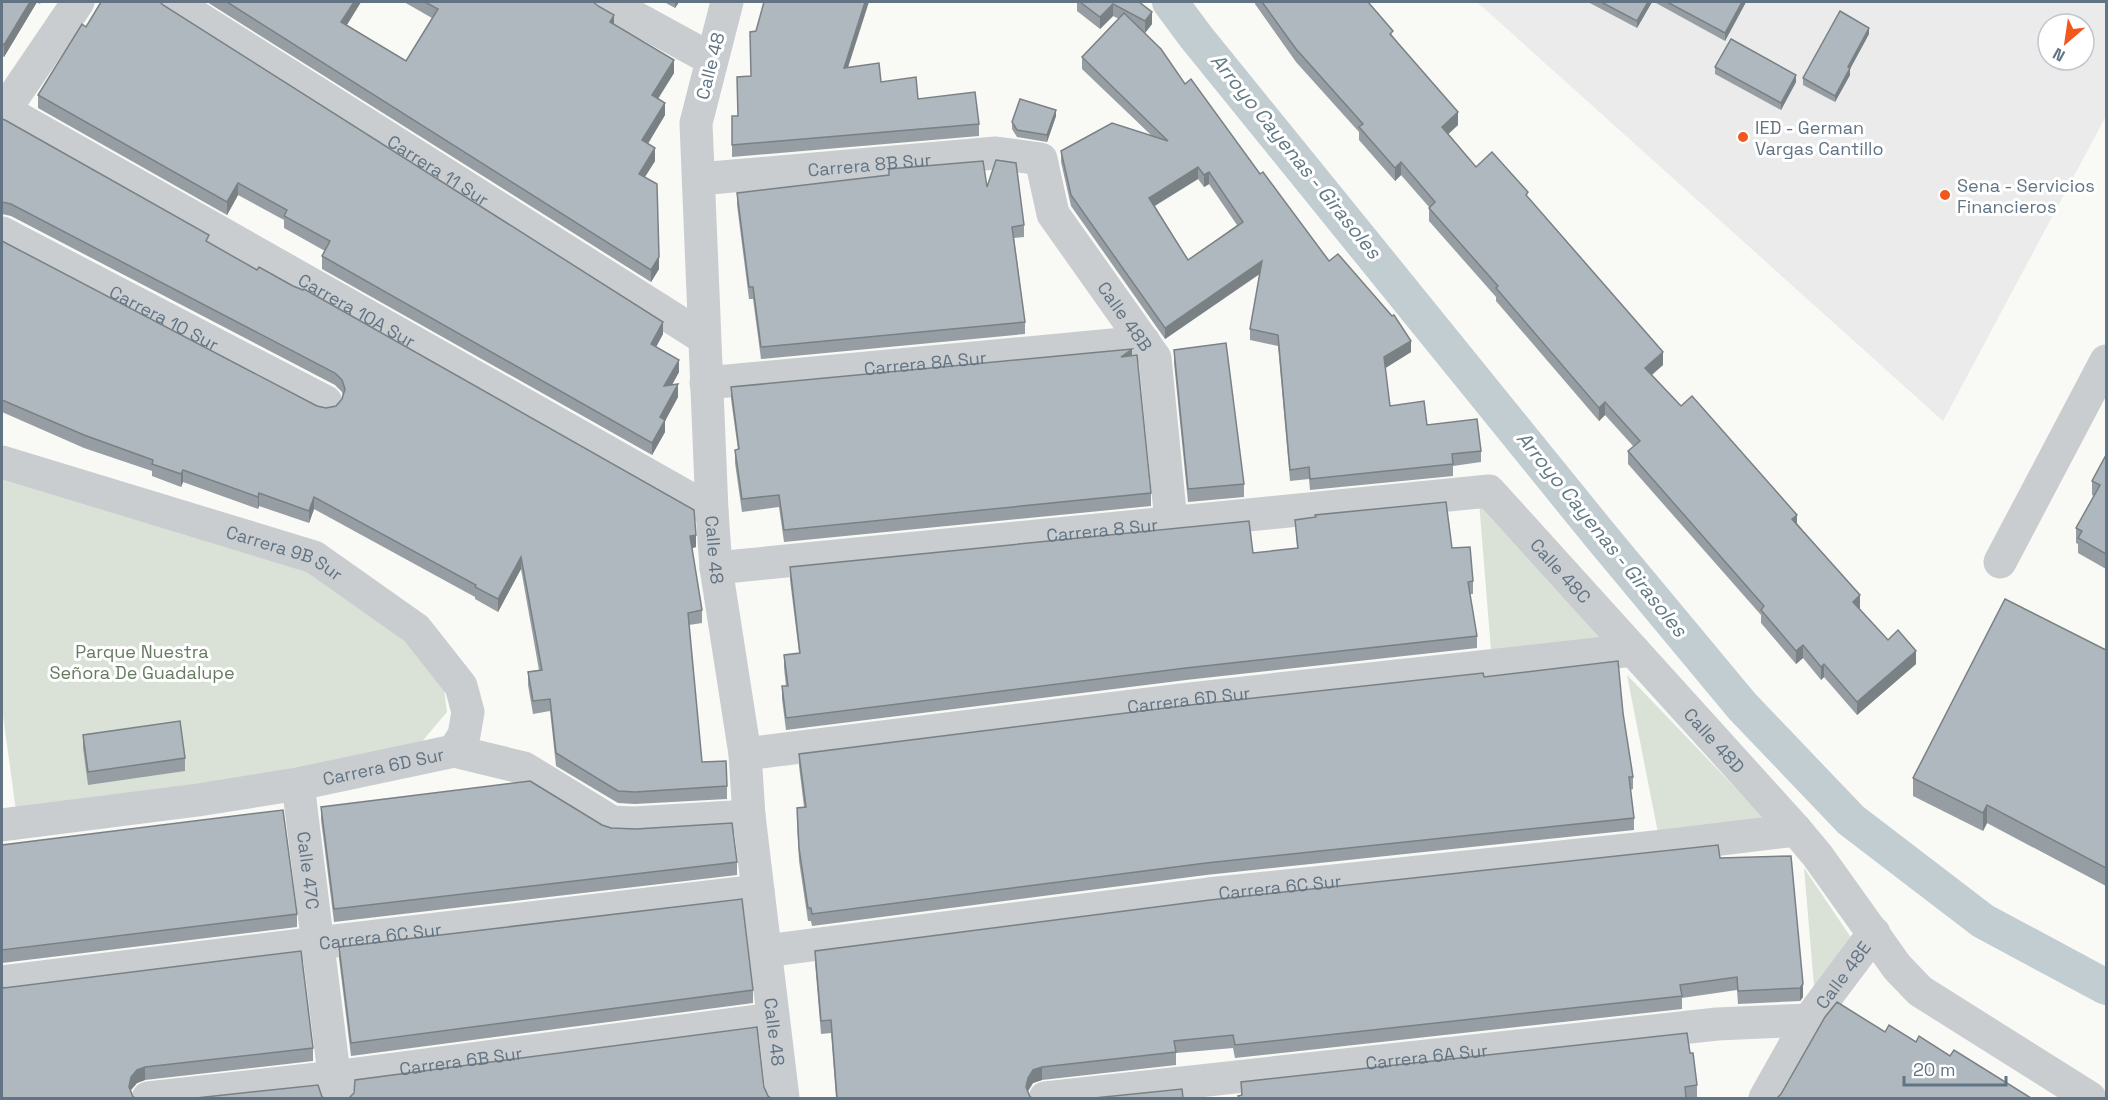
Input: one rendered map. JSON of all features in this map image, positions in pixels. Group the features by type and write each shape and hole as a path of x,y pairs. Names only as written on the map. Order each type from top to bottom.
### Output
{"street":[{"path":"2,111 78,2"},
{"name":"Carrera 11 Sur","path":"173,2 704,338"},
{"path":"607,2 711,59"},
{"name":"Calle 48","path":"727,2 696,123 712,511 716,568 745,754 749,816 783,1098"},
{"name":"Carrera 10A Sur","path":"2,111 712,511"},
{"name":"Carrera 8B Sur","path":"699,179 996,153 1041,159"},
{"name":"Calle 48B","path":"1041,159 1053,214 1155,358 1171,522"},
{"name":"Carrera 10 Sur","path":"2,233 326,402"},
{"name":"Carrera 8A Sur","path":"706,383 1144,342"},
{"path":"2000,562 2106,361"},
{"name":"Carrera 9B Sur","path":"2,462 314,557 416,629 461,686 468,712 464,735 454,751"},
{"name":"Carrera 8 Sur","path":"716,568 1489,490"},
{"name":"Calle 48C","path":"1489,490 1633,650"},
{"name":"Carrera 6D Sur","path":"745,754 1188,699 1633,650"},
{"name":"Calle 48D","path":"1633,650 1796,830"},
{"name":"Carrera 6D Sur","path":"2,825 198,800 298,784 454,751 524,768 612,822 635,823 749,816"},
{"name":"Calle 47C","path":"298,784 336,1088"},
{"name":"Calle 48E","path":"1766,1098 1809,1020 1874,933 1818,855 1796,830"},
{"name":"Carrera 6C Sur","path":"765,951 1208,894 1796,830"},
{"name":"Carrera 6C Sur","path":"2,982 758,891"},
{"path":"1874,933 1897,967 1920,991 2090,1098"},
{"name":"Carrera 6B Sur","path":"148,1098 336,1088 773,1019"},
{"name":"Carrera 6A Sur","path":"1045,1098 1705,1026 1809,1020"}],"shaded area":[{"path":"1477,2 2106,2 2106,116 1943,421"}],"green space":[{"name":"Parque Nuestra Señora De Guadalupe","path":"2,476 311,564 419,635 443,681 447,712 419,745 199,796 17,818 2,708"},
{"path":"1479,502 1601,639 1491,650"},
{"path":"1627,675 1768,822 1658,833"},
{"path":"1804,868 1852,939 1814,986"}],"building":[{"path":"2,2 30,2 4,45 2,43"},
{"path":"101,2 160,2 663,322 651,344 679,360 664,386 678,384 660,417 665,420 652,443 322,256 330,241 284,216 287,210 238,183 227,202 38,95 82,24 86,27"},
{"path":"227,2 354,2 341,22 406,61 438,9 425,2 593,2 614,15 610,22 674,60 652,95 665,103 642,140 655,148 639,174 657,184 659,257 651,270"},
{"path":"764,2 865,2 844,68 879,63 881,82 916,77 918,99 975,92 979,124 732,145 732,116 738,116 737,77 751,76 750,32 756,31"},
{"path":"1080,2 1139,2 1152,12 1145,21 1113,4 1100,17"},
{"path":"1262,2 1368,2 1393,31 1390,34 1458,112 1442,127 1476,167 1492,152 1528,192 1526,195 1663,352 1645,368 1681,406 1692,396 1797,515 1792,519 1860,595 1853,602 1888,640 1898,630 1916,651 1857,702 1824,664 1821,667 1803,645 1796,651 1761,610 1764,606 1628,451 1640,441 1605,402 1599,408 1496,288 1498,286 1429,208 1435,202 1401,162 1395,168 1359,127 1363,124 1296,49"},
{"path":"1601,2 1648,2 1637,21"},
{"path":"1667,2 1742,2 1725,33"},
{"path":"1840,11 1869,28 1835,96 1803,78"},
{"path":"1124,13 1161,49 1185,84 1191,79 1260,174 1263,172 1329,261 1338,254 1392,316 1394,315 1411,341 1384,357 1390,406 1424,401 1427,425 1477,419 1481,451 1452,454 1453,464 1310,479 1309,467 1290,470 1278,335 1250,329 1262,261 1165,328 1071,195 1061,151 1112,123 1168,141 1082,57","holes":["1198,167 1204,175 1209,172 1243,222 1188,260 1149,198"]},
{"path":"1731,39 1796,75 1781,103 1715,67"},
{"path":"1020,99 1056,110 1047,135 1017,130 1012,122"},
{"path":"2,119 209,235 206,241 257,270 259,267 293,286 304,289 694,510 696,535 690,536 702,610 688,613 702,762 726,761 727,786 618,791 556,753 550,699 533,701 528,672 542,670 521,557 498,599 314,497 309,511 259,493 258,497 183,470 181,474 152,464 153,460 84,435 2,400 2,241 317,406 326,408 336,406 342,399 345,389 342,380 335,373 11,204 2,202"},
{"path":"996,160 1016,163 1024,225 1012,227 1025,322 761,347 753,287 749,287 737,193 889,175 889,169 983,161 987,187"},
{"path":"1226,343 1244,484 1188,489 1174,350"},
{"path":"1132,349 1121,357 1137,355 1151,493 784,530 779,495 742,499 735,450 739,449 731,387"},
{"path":"2106,455 2106,554 2078,538 2082,531 2076,528 2100,485 2092,481"},
{"path":"1446,502 1452,548 1470,547 1473,581 1468,582 1477,636 1186,668 786,718 782,686 788,686 784,655 800,653 790,567 1249,521 1253,553 1298,548 1295,520 1316,517 1315,515"},
{"path":"2005,599 2106,650 2106,868 1987,805 1983,813 1913,778"},
{"path":"1618,661 1633,777 1629,777 1634,818 1206,863 812,914 811,908 808,908 799,848 797,808 806,807 799,754 1190,705 1483,673 1484,677"},
{"path":"180,721 185,758 88,772 83,735"},
{"path":"530,781 602,825 611,828 636,829 732,823 737,862 334,909 321,807"},
{"path":"283,810 297,914 2,950 2,845"},
{"path":"1718,845 1720,858 1791,856 1803,984 1800,988 1738,991 1737,977 1680,985 1682,996 1235,1045 1233,1035 1174,1041 1176,1052 1042,1067 1033,1070 1026,1087 1030,1097 1033,1098 837,1098 831,1020 821,1021 815,951 1210,900"},
{"path":"742,899 753,990 351,1043 339,947"},
{"path":"301,951 313,1048 145,1067 137,1070 131,1077 129,1087 133,1097 136,1098 2,1098 2,987"},
{"path":"1837,1002 1885,1032 1889,1025 1916,1042 1919,1036 1950,1056 1954,1050 2031,1098 1777,1098 1825,1017"},
{"path":"757,1027 764,1087 771,1098 349,1098 354,1093 355,1080"},
{"path":"1687,1033 1690,1053 1693,1053 1697,1085 1685,1087 1686,1098 1239,1098 1238,1096 1242,1095 1241,1082"},
{"path":"318,1085 322,1097 325,1098 196,1098"},
{"path":"1182,1089 1183,1098 1094,1098"}],"waterway":[{"name":"Arroyo Cayenas - Girasoles","path":"1170,2 1599,534 1742,706 1851,820 1983,921 2106,987"}],"place":[{"name":"IED - German Vargas Cantillo","path":"1743,137"},
{"name":"Sena - Servicios Financieros","path":"1945,195"}]}
